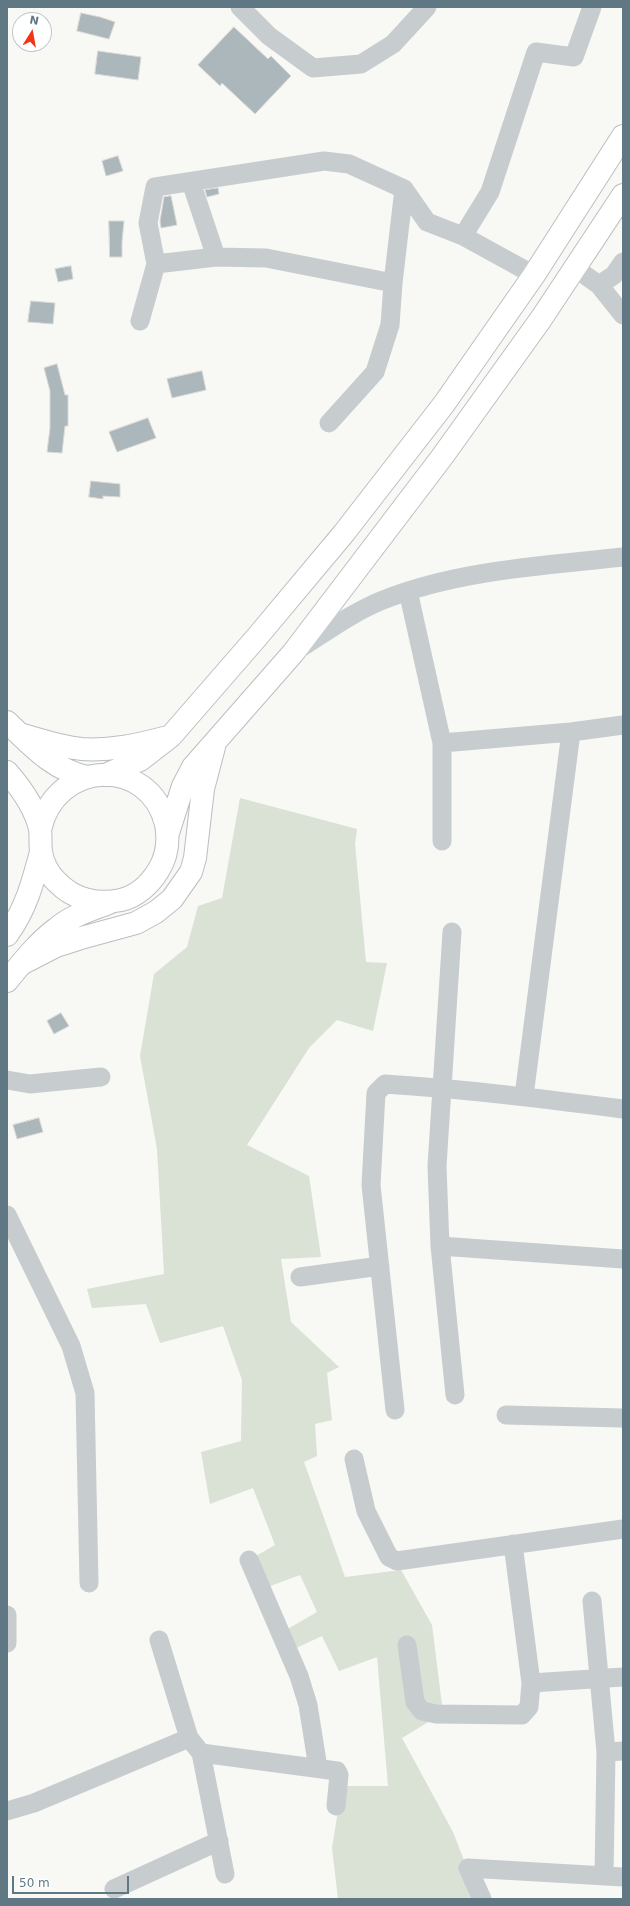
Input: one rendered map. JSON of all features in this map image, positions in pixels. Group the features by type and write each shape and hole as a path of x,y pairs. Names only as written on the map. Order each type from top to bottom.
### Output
{"main road":[{"path":"7,935 20,916 29,897 41,852 40,830 43,818 55,796 70,784 140,760 171,736 257,637 344,533 444,404 534,275 623,136"},
{"path":"7,981 22,963 56,928 85,912 110,902 126,898 141,890 153,879 164,860 167,849 168,833 187,776 198,761 216,743 292,653 487,396 623,195"},
{"path":"13,728 68,747 94,749 142,744 171,736"},
{"path":"13,728 56,765 74,773 123,778 134,783 154,798 163,815 168,833"},
{"path":"22,963 62,944 136,923 152,915 172,899 191,872 203,789 216,743"},
{"path":"7,772 29,802 40,830"},
{"path":"41,852 50,873 66,890 87,900 110,902"}],"street":[{"path":"240,7 269,36 313,68 361,64 394,44 427,7"},
{"path":"463,236 490,192 536,52 574,56 592,7"},
{"path":"140,321 156,264 148,223 155,187 324,161 349,164 404,189 427,222 463,236 534,275"},
{"path":"191,182 216,257"},
{"path":"329,423 375,372 390,325 393,283 404,189"},
{"path":"156,264 216,257 266,258 393,283"},
{"path":"599,285 614,275 623,262"},
{"path":"575,268 599,285 623,315"},
{"path":"292,653 351,616 382,600 408,591 478,574 623,557"},
{"path":"408,591 442,743 442,841"},
{"path":"442,743 571,732 623,725"},
{"path":"524,1096 571,732"},
{"path":"452,932 437,1166 440,1246 456,1395"},
{"path":"7,1080 30,1084 101,1077"},
{"path":"395,1410 371,1185 376,1093 385,1084 524,1096 623,1109"},
{"path":"7,1215 71,1346 84,1384 86,1393 89,1583"},
{"path":"440,1246 623,1258"},
{"path":"300,1277 380,1266"},
{"path":"506,1416 623,1418"},
{"path":"354,1459 366,1511 389,1557 393,1559 407,1561 513,1544 623,1529"},
{"path":"407,1645 415,1702 422,1711 436,1714 522,1715 529,1708 531,1683 513,1544"},
{"path":"249,1560 299,1676 308,1705 318,1768"},
{"path":"592,1601 600,1678 615,1751 604,1876"},
{"path":"7,1615 7,1643"},
{"path":"159,1640 195,1746 225,1874"},
{"path":"531,1683 623,1677"},
{"path":"7,1811 34,1803 195,1746 337,1771 339,1775 336,1806"},
{"path":"114,1890 218,1841"},
{"path":"482,1899 468,1868 623,1877"}],"shaded area":[{"path":"240,798 357,829 355,844 366,962 387,963 373,1031 337,1020 309,1048 247,1145 309,1176 321,1257 281,1259 291,1322 339,1367 327,1373 332,1420 315,1424 317,1456 304,1462 345,1577 401,1570 432,1625 443,1713 402,1738 453,1832 479,1899 338,1899 332,1848 342,1786 388,1786 377,1657 339,1671 322,1636 294,1649 286,1630 317,1612 300,1575 265,1588 256,1556 275,1545 253,1488 210,1504 201,1452 241,1441 242,1380 223,1326 160,1343 146,1304 92,1308 87,1289 164,1274 157,1149 140,1056 154,974 187,947 198,906 222,898"}],"building":[{"path":"81,13 115,22 109,39 77,31"},
{"path":"234,27 268,59 271,56 291,76 255,114 222,83 220,86 198,65"},
{"path":"98,51 141,57 138,80 95,74"},
{"path":"118,156 123,171 106,176 102,161"},
{"path":"218,188 219,194 207,197 205,190"},
{"path":"171,196 177,225 161,228 160,221 164,197"},
{"path":"109,221 124,221 122,257 110,257"},
{"path":"71,266 73,279 58,282 55,269"},
{"path":"31,301 55,303 53,324 28,322"},
{"path":"57,364 65,395 68,395 68,426 65,426 62,453 47,452 50,428 50,391 44,368"},
{"path":"202,371 206,390 172,398 167,379"},
{"path":"148,418 156,438 117,452 109,432"},
{"path":"91,481 120,484 120,497 103,496 103,499 89,497"},
{"path":"61,1013 69,1026 54,1034 47,1021"},
{"path":"39,1118 43,1132 17,1139 13,1125"}]}
